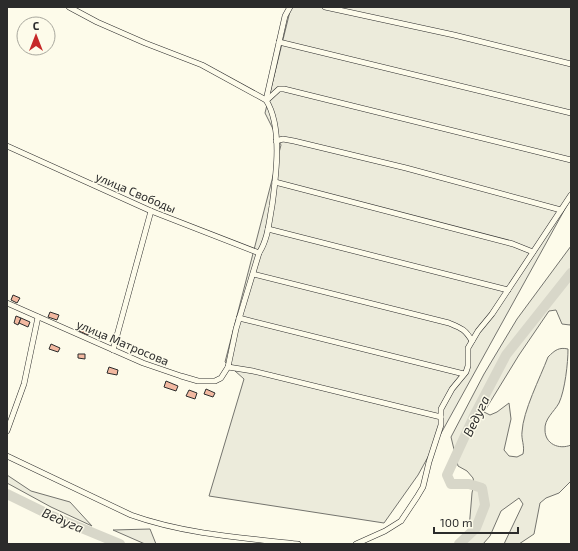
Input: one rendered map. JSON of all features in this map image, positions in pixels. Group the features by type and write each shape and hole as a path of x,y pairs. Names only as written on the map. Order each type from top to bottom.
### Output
{"street":[{"path":"69,7 97,22 145,43 202,65 266,100 270,106 276,141 275,182 268,229 239,318 228,367 253,371 441,417"},
{"path":"266,100 285,16 290,7"},
{"path":"325,7 454,35 571,64"},
{"path":"279,42 571,113"},
{"path":"266,100 279,89 284,89 571,160"},
{"path":"276,141 286,139 406,168 561,210"},
{"name":"улица Свободы","path":"7,146 150,210 259,253"},
{"path":"275,182 513,244 533,252"},
{"path":"356,544 385,532 401,521 423,487 429,462 441,425 441,409 468,366 468,348 571,194"},
{"path":"113,350 150,210"},
{"path":"268,229 508,290"},
{"path":"253,274 449,323 467,332 472,341"},
{"name":"улица Матросова","path":"7,303 113,350 156,367 198,381 215,381 221,378 228,367"},
{"path":"7,431 24,384 38,317"},
{"path":"239,318 464,374"},
{"path":"7,456 132,515 151,522 235,537 298,544"}],"shaded area":[{"path":"291,7 571,7 571,198 418,475 384,523 209,496 244,379 225,362 281,145 265,113"},
{"path":"571,246 570,325 562,324 556,310 549,311 519,355 484,412 490,415 497,412 509,403 511,419 504,450 509,456 517,457 523,454 523,424 532,394 548,357 562,348 568,349 566,376 563,391 559,403 546,422 545,430 547,439 554,445 562,447 571,445 571,481 559,493 546,498 540,503 534,534 519,544 504,544 523,504 519,498 501,511 490,536 483,544 462,544 469,529 474,483 473,478 467,471 458,466 451,437 484,374 517,319"},
{"path":"7,475 31,491 70,502 92,526 51,507 7,483"},
{"path":"150,529 156,544 145,544 113,530"}],"building":[{"path":"13,295 20,298 17,303 11,300"},
{"path":"50,312 59,315 57,320 48,317"},
{"path":"16,316 21,318 18,325 14,323"},
{"path":"21,318 30,322 28,327 19,323"},
{"path":"82,326 90,330 88,335 79,331"},
{"path":"51,344 60,348 58,352 49,349"},
{"path":"78,354 85,354 85,359 78,358"},
{"path":"109,367 118,370 117,375 107,373"},
{"path":"166,381 178,386 176,391 164,387"},
{"path":"206,389 215,393 213,397 204,394"},
{"path":"189,390 197,393 195,399 186,396"}],"waterway":[{"name":"Ведуга","path":"459,544 476,528 485,505 482,488 469,484 451,484 447,475 475,414 506,355 571,273"},
{"name":"Ведуга","path":"7,494 50,515 120,544"}]}
